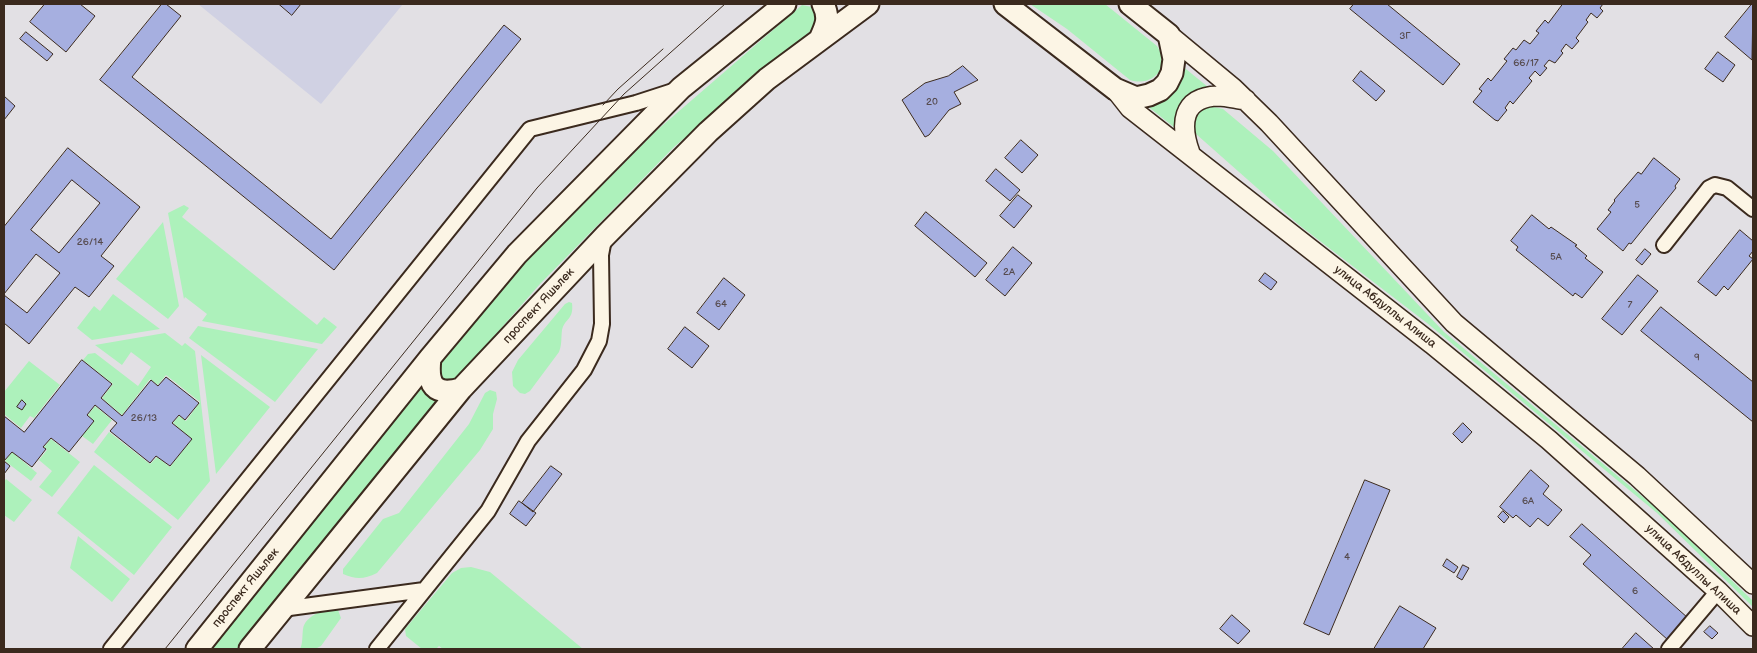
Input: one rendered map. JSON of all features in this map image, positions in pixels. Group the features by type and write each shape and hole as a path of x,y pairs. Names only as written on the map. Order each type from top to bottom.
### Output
{"main road":[{"name":"проспект Яшьлек","path":"197,649 430,358 517,254 681,88 785,4"},
{"path":"820,39 827,22 828,13 823,4"},
{"name":"проспект Яшьлек","path":"250,649 461,389 605,236 708,132 767,79 868,4"},
{"name":"улица Абдуллы Алиша","path":"1005,4 1115,89 1130,108 1425,338 1535,428 1718,591 1753,626"},
{"path":"1130,4 1246,100 1454,323 1637,476 1753,584"},
{"path":"1115,89 1136,98 1149,95 1167,84 1172,73 1174,59 1169,35"},
{"path":"1190,153 1185,139 1184,125 1187,111 1195,102 1206,97 1220,96 1246,100"},
{"path":"430,358 428,372 432,384 439,390 448,392 461,389"}],"street":[{"path":"111,649 530,129 636,103 681,88"},
{"path":"1664,245 1709,188 1715,185 1727,188 1753,209"},
{"path":"377,649 488,511 528,440 584,370 592,356 599,341 602,324 600,255 605,236"},
{"path":"282,609 424,590"},
{"path":"1669,649 1718,591"}],"shaded area":[{"path":"198,4 403,4 321,104"}],"green space":[{"path":"1030,4 1105,4 1157,46 1161,53 1162,68 1156,76 1148,80 1140,82 1130,80 1067,29"},
{"path":"802,5 812,7 818,19 813,29 674,147 540,284 453,383 442,384 437,368 523,265 656,131"},
{"path":"1181,65 1208,87 1188,96 1178,112 1175,128 1146,105"},
{"path":"1205,107 1223,109 1273,151 1444,332 1660,511 1753,601 1753,607 1657,513 1427,323 1299,225 1196,134 1193,126 1194,118"},
{"path":"184,205 189,208 182,217 317,325 324,317 337,327 322,344 202,321 207,314 185,297 184,299 168,213"},
{"path":"163,222 179,306 168,319 116,279"},
{"path":"113,294 160,329 92,340 77,328 94,306 100,311"},
{"path":"572,303 572,313 563,326 559,352 530,391 525,394 520,393 513,386 512,372 518,360 565,304"},
{"path":"198,326 318,349 275,402 189,338"},
{"path":"165,333 182,346 185,343 195,351 210,481 178,520 94,452 109,432 150,464 157,457 170,467 192,439 173,423 179,416 186,421 200,402 166,375 158,385 150,379 122,415 102,398 113,384 83,360 88,354 95,353 138,386 151,367 131,352 122,365 95,345"},
{"path":"201,355 270,407 216,474"},
{"path":"29,361 60,385 34,418 30,416 21,428 4,414 4,392"},
{"path":"422,383 442,399 238,649 212,649"},
{"path":"490,390 496,392 497,399 493,414 493,429 480,450 377,573 360,578 343,574 343,569 383,519 399,513 469,424 485,393"},
{"path":"95,406 112,420 93,444 82,436 94,421 88,415"},
{"path":"51,439 80,462 52,497 39,487 52,471 39,460 47,450 44,447"},
{"path":"12,452 37,473 31,481 5,461"},
{"path":"94,465 172,527 134,575 57,513"},
{"path":"6,479 32,500 14,522 4,515 4,482"},
{"path":"78,536 130,579 112,602 70,568"},
{"path":"471,567 490,572 583,649 443,649 439,646 436,649 422,649 406,636 405,629 452,573 461,568"},
{"path":"330,609 338,610 341,618 321,646 315,649 300,649 304,625 307,621 318,613"}],"building":[{"path":"45,4 80,4 95,16 66,52 30,22"},
{"path":"162,4 166,4 181,16 132,77 331,239 504,25 521,39 334,270 100,80"},
{"path":"279,4 301,4 292,15"},
{"path":"1354,4 1387,4 1460,64 1443,85 1350,9"},
{"path":"1563,4 1603,4 1600,8 1603,11 1597,18 1591,13 1586,20 1588,22 1576,38 1579,41 1572,49 1566,44 1561,51 1563,53 1555,63 1549,60 1544,66 1547,68 1540,76 1535,71 1529,78 1532,81 1513,104 1510,101 1505,108 1507,110 1498,121 1495,120 1473,102 1482,91 1479,89 1488,78 1491,81 1507,61 1504,59 1513,48 1516,50 1524,40 1530,44 1539,33 1536,31 1545,20 1548,23"},
{"path":"1753,4 1752,60 1725,37"},
{"path":"26,32 53,54 47,61 20,39"},
{"path":"1718,52 1735,65 1723,82 1705,69"},
{"path":"963,66 978,80 954,92 961,104 949,110 929,135 925,137 902,100 925,83 948,76"},
{"path":"1361,71 1385,91 1376,101 1353,81"},
{"path":"4,96 15,106 4,120"},
{"path":"1021,140 1038,155 1022,173 1005,158"},
{"path":"68,148 140,207 101,256 114,266 89,297 75,287 29,344 4,323 4,295 27,313 60,273 36,254 4,294 4,227","holes":["72,180 100,203 59,253 31,230"]},
{"path":"1654,158 1680,179 1675,186 1676,188 1631,244 1629,243 1623,251 1597,229 1611,212 1608,210 1614,200 1638,172 1641,174"},
{"path":"996,169 1020,190 1010,201 986,181"},
{"path":"1018,195 1032,206 1014,228 1000,216"},
{"path":"926,212 987,263 975,277 915,226"},
{"path":"1532,215 1549,229 1551,227 1577,245 1575,246 1587,256 1585,258 1603,272 1582,298 1575,293 1573,296 1516,250 1518,247 1511,241"},
{"path":"1740,230 1753,241 1753,251 1749,256 1753,259 1728,290 1724,286 1716,296 1698,282"},
{"path":"1013,247 1032,263 1005,296 986,280"},
{"path":"1645,249 1651,254 1642,265 1636,260"},
{"path":"1265,273 1277,282 1271,290 1259,281"},
{"path":"1638,275 1658,291 1622,335 1602,319"},
{"path":"724,278 745,295 719,330 697,313"},
{"path":"1661,307 1753,382 1753,422 1641,331"},
{"path":"685,327 709,346 692,368 668,349"},
{"path":"82,360 112,384 101,398 122,416 151,380 158,386 166,377 199,403 185,420 179,415 172,423 192,439 170,466 156,456 150,463 110,431 117,423 95,405 87,415 94,421 69,452 51,438 43,447 46,449 32,467 12,452 4,461 4,416 24,432"},
{"path":"22,400 26,404 22,410 17,407"},
{"path":"1463,423 1472,432 1462,443 1453,434"},
{"path":"4,461 10,466 4,474"},
{"path":"551,466 562,474 533,512 522,503"},
{"path":"1531,470 1549,486 1543,494 1562,510 1548,526 1538,518 1530,527 1516,515 1513,518 1500,507"},
{"path":"1365,480 1390,490 1329,635 1304,624"},
{"path":"519,501 536,513 526,526 510,514"},
{"path":"1503,511 1509,517 1504,523 1498,517"},
{"path":"1582,524 1688,618 1668,640 1583,564 1591,555 1570,537"},
{"path":"1447,559 1458,567 1454,573 1443,566"},
{"path":"1463,565 1469,568 1462,580 1457,577"},
{"path":"1400,606 1436,628 1423,649 1374,649"},
{"path":"1232,615 1250,631 1238,644 1220,629"},
{"path":"1710,626 1718,633 1712,639 1704,632"},
{"path":"1636,633 1654,649 1622,649"}],"tram line":[{"path":"165,649 537,188 624,94 725,4"},
{"path":"603,105 663,49"}]}
